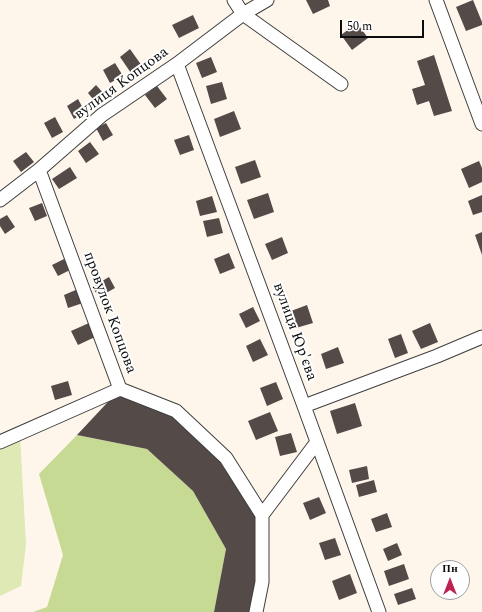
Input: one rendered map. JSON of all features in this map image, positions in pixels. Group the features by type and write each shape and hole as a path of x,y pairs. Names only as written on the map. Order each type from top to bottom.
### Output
{"street":[{"path":"234,0 243,14 341,84"},
{"name":"вулиця Копцова","path":"0,200 39,170 102,115 177,64 243,14 267,0"},
{"path":"436,0 482,124"},
{"name":"вулиця Юр'єва","path":"177,64 379,612"},
{"name":"провулок Копцова","path":"0,442 120,389 39,170"},
{"path":"304,406 437,356 482,337"},
{"path":"120,389 176,411 226,458 262,515 262,582 256,612"},
{"path":"262,515 317,442"}],"green space":[{"path":"20,434 26,545 21,586 0,596 0,442"},
{"path":"77,435 147,449 193,491 226,549 214,612 33,612 47,607 63,555 39,474"}],"building":[{"path":"306,0 328,0 330,6 313,14"},
{"path":"473,0 482,25 466,31 456,7"},
{"path":"193,15 199,28 179,38 172,25"},
{"path":"357,23 368,38 352,50 341,35"},
{"path":"130,49 142,66 131,73 120,57"},
{"path":"434,55 452,111 434,116 429,101 417,105 412,89 425,85 417,61"},
{"path":"211,57 217,72 202,78 196,63"},
{"path":"115,63 123,76 110,83 103,70"},
{"path":"222,82 227,99 211,104 206,86"},
{"path":"96,85 106,96 97,104 88,93"},
{"path":"157,86 167,99 155,108 145,95"},
{"path":"78,99 85,112 74,119 67,106"},
{"path":"234,111 241,129 220,137 214,119"},
{"path":"55,117 63,132 52,138 44,123"},
{"path":"106,123 113,135 103,141 96,128"},
{"path":"189,135 194,150 180,155 174,140"},
{"path":"90,142 99,154 86,163 78,151"},
{"path":"26,152 34,162 21,172 13,161"},
{"path":"255,160 261,177 241,184 235,167"},
{"path":"479,161 482,168 482,182 469,188 461,169"},
{"path":"70,167 77,178 59,189 52,179"},
{"path":"268,193 274,212 254,219 247,200"},
{"path":"482,195 482,212 473,215 468,201"},
{"path":"212,196 217,212 200,216 196,201"},
{"path":"42,203 47,216 35,221 29,208"},
{"path":"7,215 15,227 5,234 0,226 0,219"},
{"path":"219,218 223,233 207,237 203,221"},
{"path":"482,232 482,255 475,235"},
{"path":"282,237 288,253 272,260 265,244"},
{"path":"229,253 235,268 220,274 214,259"},
{"path":"64,259 70,270 58,276 52,265"},
{"path":"109,277 115,288 99,297 92,287"},
{"path":"78,289 83,303 68,308 64,295"},
{"path":"307,305 313,323 296,328 291,311"},
{"path":"253,307 260,321 246,328 239,314"},
{"path":"89,323 95,337 78,345 71,331"},
{"path":"430,323 438,342 421,349 412,331"},
{"path":"401,334 408,353 395,358 388,339"},
{"path":"260,339 268,355 253,362 246,346"},
{"path":"338,347 344,363 326,369 321,354"},
{"path":"68,381 72,395 55,400 51,386"},
{"path":"276,382 283,399 267,406 260,388"},
{"path":"120,389 176,411 226,458 262,515 256,612 214,612 226,549 193,491 147,449 77,435"},
{"path":"355,403 362,426 337,434 330,411"},
{"path":"270,412 278,431 256,440 248,421"},
{"path":"291,433 297,452 280,456 275,437"},
{"path":"367,466 369,479 352,483 349,470"},
{"path":"374,480 377,492 359,497 356,485"},
{"path":"319,497 326,513 310,520 303,503"},
{"path":"387,513 392,527 376,532 371,519"},
{"path":"335,538 341,555 325,560 319,543"},
{"path":"397,543 402,555 388,561 383,549"},
{"path":"404,564 409,579 389,586 384,571"},
{"path":"350,574 357,593 339,600 332,581"},
{"path":"412,588 416,599 398,605 394,594"}]}
